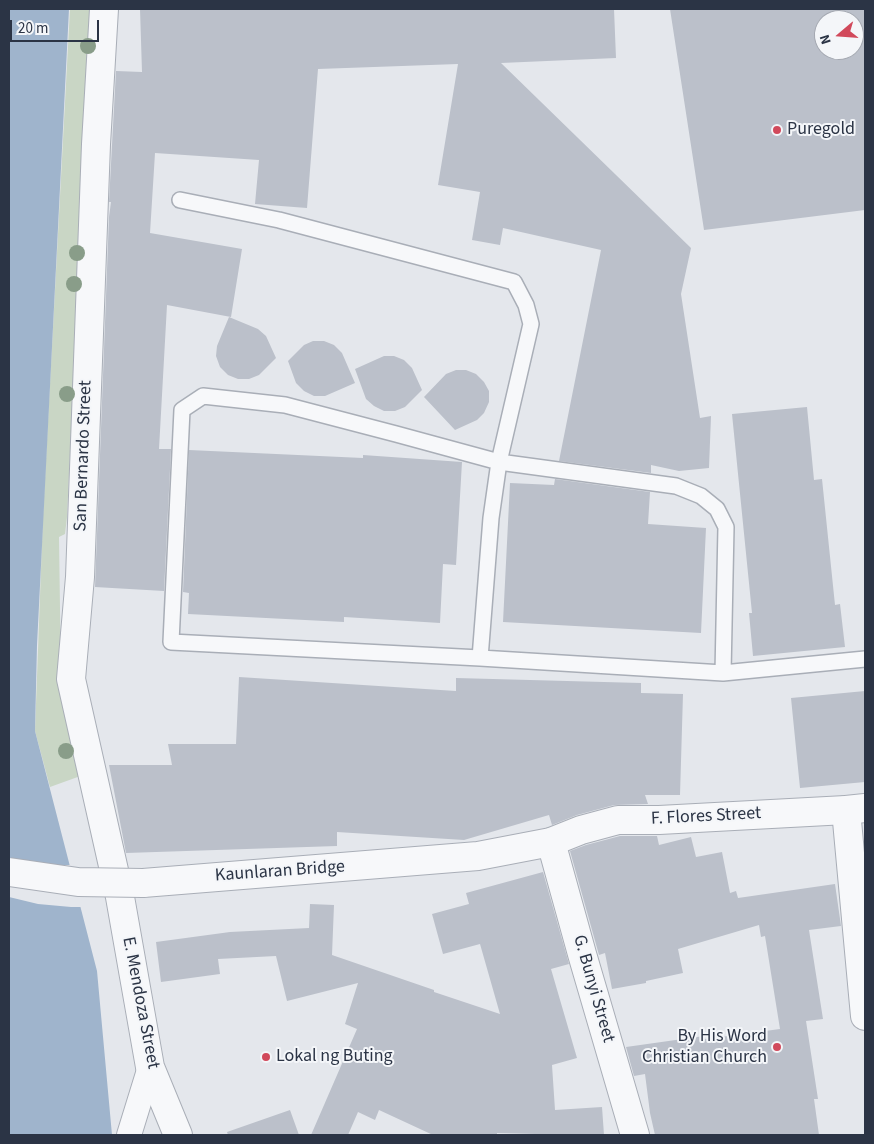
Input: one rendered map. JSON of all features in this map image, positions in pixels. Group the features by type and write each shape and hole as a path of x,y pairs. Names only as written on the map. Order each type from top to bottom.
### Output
{"street":[{"name":"San Bernardo Street","path":"104,9 96,144 80,578 71,680 120,897"},
{"name":"F. Flores Street","path":"551,842 581,830 618,820 659,820 856,809"},
{"path":"856,809 865,1016"},
{"name":"Kaunlaran Bridge","path":"9,872 78,882 143,883 478,856 551,842"},
{"name":"G. Bunyi Street","path":"551,842 635,1135"},
{"name":"E. Mendoza Street","path":"120,897 150,1067 178,1135"},
{"path":"129,1135 150,1067"}],"lane":[{"path":"180,200 279,220 514,282 526,305 531,324 498,462 491,518 480,658"},
{"path":"724,672 726,527 717,509 701,496 676,486 498,462 285,405 202,396 182,410 171,642 724,672 865,658"}],"green space":[{"path":"70,9 94,9 78,280 67,517 65,534 59,537 61,680 86,774 50,787 35,731 43,515"}],"water":[{"path":"9,9 69,9 37,645 35,731 97,971 112,1135 9,1135"}],"pier":[{"path":"9,859 50,865 73,865 83,907 38,904 9,897"}],"building":[{"path":"140,9 614,9 616,58 501,63 691,248 681,294 700,418 711,416 709,468 679,471 651,465 651,473 559,461 601,250 503,228 500,245 472,240 480,192 438,185 458,64 318,69 307,208 255,204 259,160 155,153 150,233 242,249 231,317 167,305 159,449 171,449 164,591 95,587 111,202 109,202 116,71 142,72"},
{"name":"Puregold","path":"670,9 865,9 865,210 704,230"},
{"path":"229,317 258,329 266,336 276,358 259,375 249,379 238,379 228,375 220,367 216,356 217,346"},
{"path":"313,341 324,341 334,345 342,353 355,383 325,396 314,396 304,391 296,383 288,361 304,345"},
{"path":"384,356 394,356 404,360 412,368 422,390 405,407 395,411 384,411 366,399 355,369"},
{"path":"456,370 466,370 476,374 489,391 489,402 484,413 477,420 455,430 424,397 446,374"},
{"path":"807,407 814,480 822,479 835,605 840,604 845,647 753,656 749,613 752,613 732,414"},
{"path":"189,450 363,458 363,455 462,462 456,565 443,564 440,623 344,617 344,622 188,614 189,593 183,592"},
{"path":"555,479 650,492 648,524 706,528 701,633 503,622 510,483 554,485"},
{"path":"239,677 456,691 456,678 641,683 641,693 683,694 680,795 645,795 648,804 614,805 577,815 552,825 549,815 464,840 337,832 337,846 126,853 109,765 172,765 168,744 236,744"},
{"path":"865,691 865,782 800,788 791,698"},
{"path":"620,836 657,836 659,845 691,837 696,857 722,852 730,893 736,891 738,898 835,884 841,926 809,930 823,1019 806,1021 818,1099 814,1099 819,1135 655,1135 645,1074 634,1076 626,1047 704,1036 705,1039 780,1029 765,936 761,937 759,925 678,949 683,973 646,981 646,983 612,989 605,953 599,955 570,851"},
{"path":"543,872 569,964 551,969 577,1058 552,1065 555,1110 602,1107 604,1135 497,1133 497,1135 433,1135 379,1110 375,1120 358,1112 348,1135 311,1135 357,1029 345,1024 358,983 287,1001 276,956 218,959 220,974 161,982 156,942 230,932 309,928 310,904 334,905 332,955 500,1014 480,944 443,954 432,914 469,904 466,893"},
{"path":"290,1110 299,1135 228,1135 227,1132"}],"place":[{"name":"Puregold","path":"777,130"},
{"name":"By His Word Christian Church","path":"777,1047"},
{"name":"Lokal ng Buting","path":"266,1057"}]}
